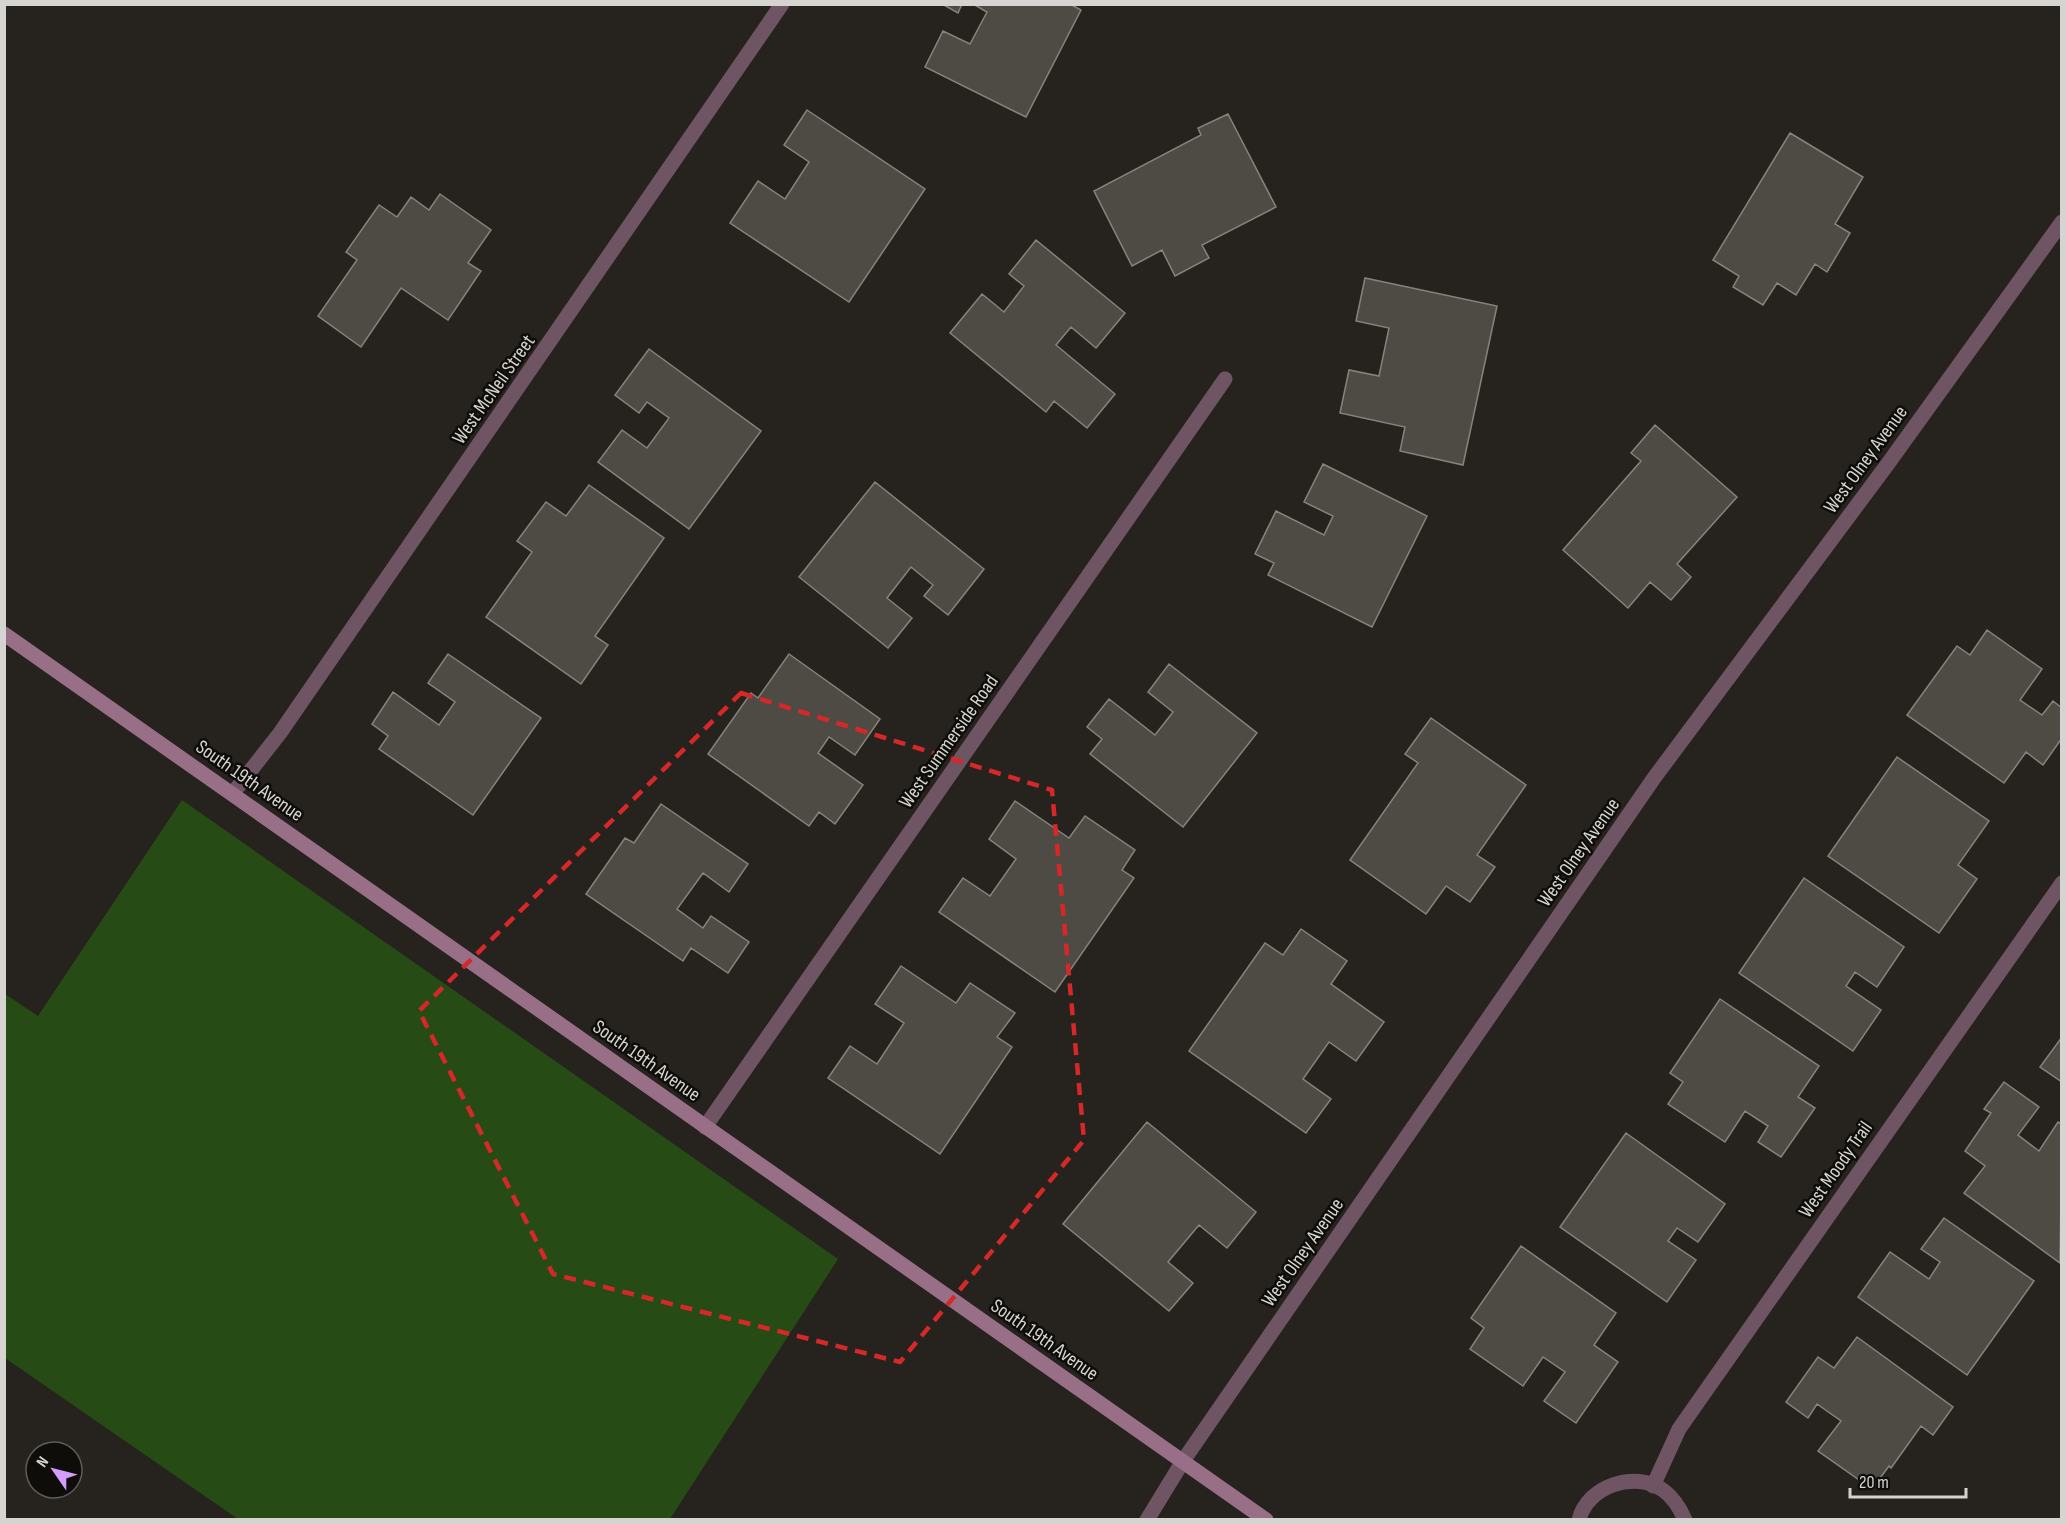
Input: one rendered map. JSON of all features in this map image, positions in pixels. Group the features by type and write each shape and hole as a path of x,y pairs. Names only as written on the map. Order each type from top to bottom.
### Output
{"street":[{"name":"West McNeil Street","path":"233,794 280,733 782,4"},
{"name":"West Olney Avenue","path":"1147,1520 1183,1461 1654,778 1887,465 2061,222"},
{"name":"West Summerside Road","path":"705,1126 1225,379"},
{"name":"South 19th Avenue","path":"4,634 1266,1520"},
{"name":"West Moody Trail","path":"1653,1486 1679,1429 2061,883"},
{"path":"1579,1520 1581,1513 1595,1494 1616,1483 1640,1481 1662,1489 1678,1505 1684,1520"}],"highlighted area":[{"path":"741,693 1052,790 1084,1140 900,1362 553,1274 419,1011"}],"green space":[{"path":"182,800 838,1259 670,1519 238,1519 5,1358 5,994 38,1016"}],"building":[{"path":"942,4 962,4 958,13"},
{"path":"973,4 1070,4 1081,10 1026,117 925,67 943,31 970,44 987,12"},
{"path":"807,110 925,189 849,302 730,223 758,181 785,199 809,162 784,145"},
{"path":"1228,114 1276,207 1202,245 1209,258 1175,276 1162,250 1132,266 1094,191 1201,135 1198,128"},
{"path":"1790,133 1863,177 1835,224 1850,233 1827,272 1815,264 1796,295 1777,283 1763,305 1733,287 1739,276 1713,260"},
{"path":"440,194 491,230 468,263 481,271 448,320 401,288 361,347 318,316 357,260 346,252 379,205 397,217 411,197 429,210"},
{"path":"1036,240 1125,313 1096,348 1071,327 1056,345 1115,394 1087,428 1054,401 1046,412 950,333 982,294 1004,312 1024,286 1009,274"},
{"path":"1365,278 1497,306 1463,465 1400,451 1405,427 1340,413 1349,370 1379,376 1389,328 1356,321"},
{"path":"649,349 761,431 689,529 598,462 622,430 647,448 669,418 647,402 639,413 615,395"},
{"path":"1655,425 1737,497 1677,564 1691,577 1671,600 1650,582 1628,608 1563,550 1641,461 1631,453"},
{"path":"1323,464 1427,516 1372,627 1268,575 1274,563 1255,554 1276,511 1324,535 1333,516 1304,502"},
{"path":"875,482 984,569 948,615 924,596 933,585 911,567 887,598 912,618 888,648 799,577"},
{"path":"589,485 664,538 595,636 608,645 581,684 486,617 532,552 517,541 546,502 566,516"},
{"path":"1987,630 2042,669 2020,700 2042,715 2053,701 2062,708 2062,738 2043,765 2026,752 2004,783 1907,715 1957,646 1970,655"},
{"path":"448,654 541,718 473,815 379,749 388,736 372,724 393,692 439,725 455,702 428,683"},
{"path":"789,654 880,719 855,755 829,737 818,753 863,785 835,824 819,812 809,826 708,754 751,693 758,698"},
{"path":"1169,664 1257,733 1183,827 1090,754 1102,739 1087,727 1109,699 1155,735 1173,712 1148,692"},
{"path":"1431,718 1526,785 1477,855 1495,867 1470,902 1446,886 1426,914 1350,860 1418,763 1405,754"},
{"path":"1897,757 1989,821 1958,865 1977,879 1939,933 1828,856"},
{"path":"1015,801 1069,838 1085,816 1135,850 1122,870 1134,878 1055,992 939,912 963,878 990,896 1016,859 989,839"},
{"path":"661,804 748,864 729,892 703,873 677,909 703,928 711,916 749,942 728,973 691,948 683,961 586,894 625,838 634,843"},
{"path":"1804,878 1904,947 1877,987 1855,972 1846,986 1881,1010 1853,1051 1739,973"},
{"path":"1301,929 1347,961 1331,984 1384,1022 1356,1061 1329,1042 1303,1079 1331,1099 1306,1133 1189,1051 1265,943 1283,955"},
{"path":"901,966 956,1003 970,983 1015,1013 997,1037 1012,1047 940,1154 828,1078 850,1046 877,1064 904,1023 875,1004"},
{"path":"1720,999 1819,1066 1798,1097 1815,1108 1781,1157 1758,1142 1768,1126 1745,1111 1725,1142 1668,1104 1683,1082 1670,1073"},
{"path":"2062,1037 2062,1082 2040,1067"},
{"path":"2004,1082 2039,1107 2018,1135 2039,1151 2058,1122 2062,1124 2060,1263 1964,1193 1985,1166 1965,1151 1991,1113 1984,1109"},
{"path":"1147,1122 1256,1212 1227,1248 1199,1225 1168,1262 1193,1283 1169,1311 1063,1224"},
{"path":"1626,1133 1725,1204 1698,1242 1677,1228 1668,1241 1696,1260 1667,1302 1560,1227"},
{"path":"1944,1218 2034,1281 1967,1375 1858,1297 1890,1252 1929,1279 1940,1262 1921,1249"},
{"path":"1521,1246 1616,1313 1594,1345 1618,1362 1576,1423 1544,1401 1565,1372 1543,1357 1523,1386 1470,1349 1484,1328 1471,1318"},
{"path":"1857,1337 1953,1407 1933,1435 1921,1426 1891,1468 1889,1466 1872,1489 1818,1451 1841,1421 1817,1404 1808,1418 1786,1402 1818,1357 1834,1368"}]}
